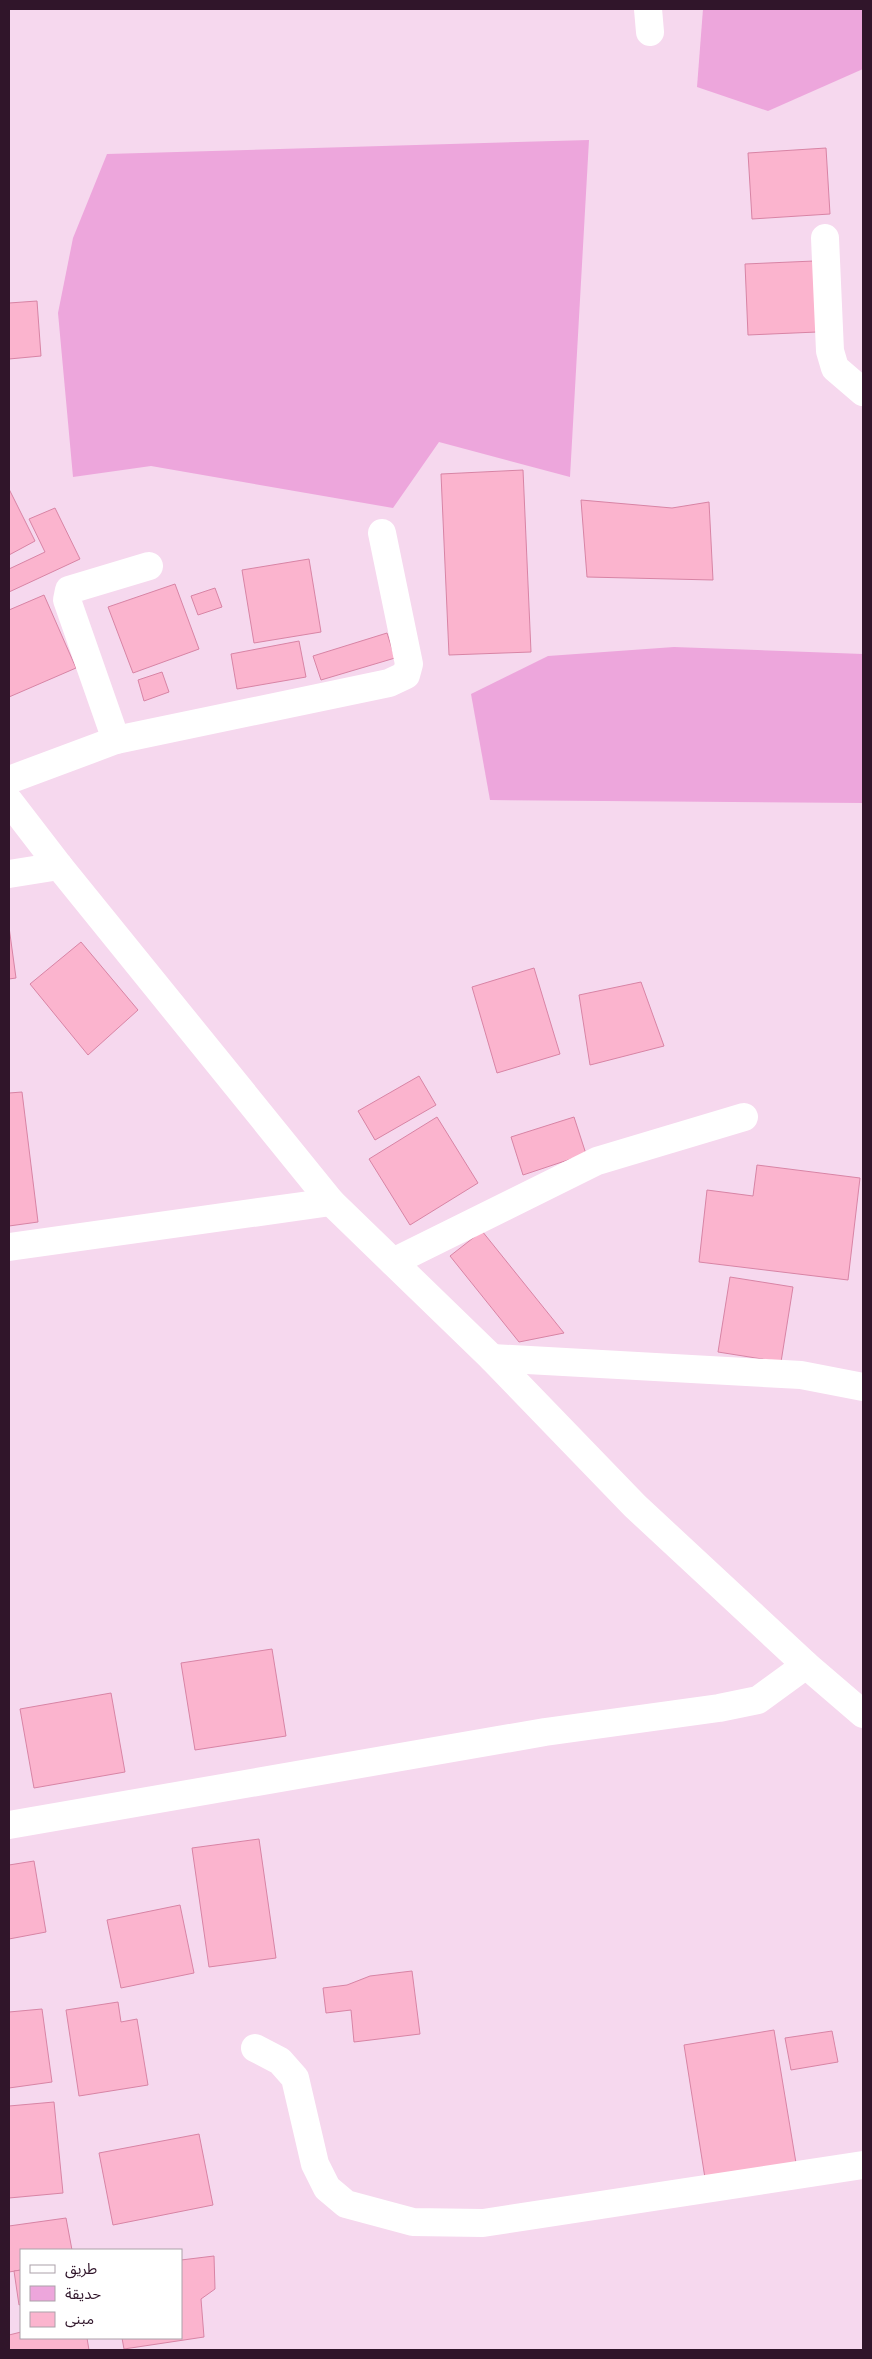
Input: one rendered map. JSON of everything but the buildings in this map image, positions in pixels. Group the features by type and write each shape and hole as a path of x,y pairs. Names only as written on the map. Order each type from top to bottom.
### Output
{"street":[{"path":"825,238 830,350 835,368 863,392"},
{"path":"9,780 116,740 389,683 406,675 409,664 382,533"},
{"path":"116,740 68,600 68,595 69,590 149,566"},
{"path":"9,801 58,866 331,1202 492,1358 635,1506 806,1665 863,1714"},
{"path":"9,874 58,866"},
{"path":"393,1262 597,1160 744,1117"},
{"path":"9,1247 331,1202"},
{"path":"492,1358 801,1376 863,1387"},
{"path":"9,1825 545,1732 719,1708 758,1700 806,1665"},
{"path":"256,2048 280,2060 295,2078 315,2164 327,2188 346,2204 413,2222 483,2224 863,2165"}],"green space":[{"path":"703,9 863,9 863,69 768,111 697,87"},
{"path":"589,140 570,477 439,442 393,508 151,466 73,477 58,313 73,238 107,154"},
{"path":"674,647 863,654 863,803 490,800 471,694 548,656"}]}
